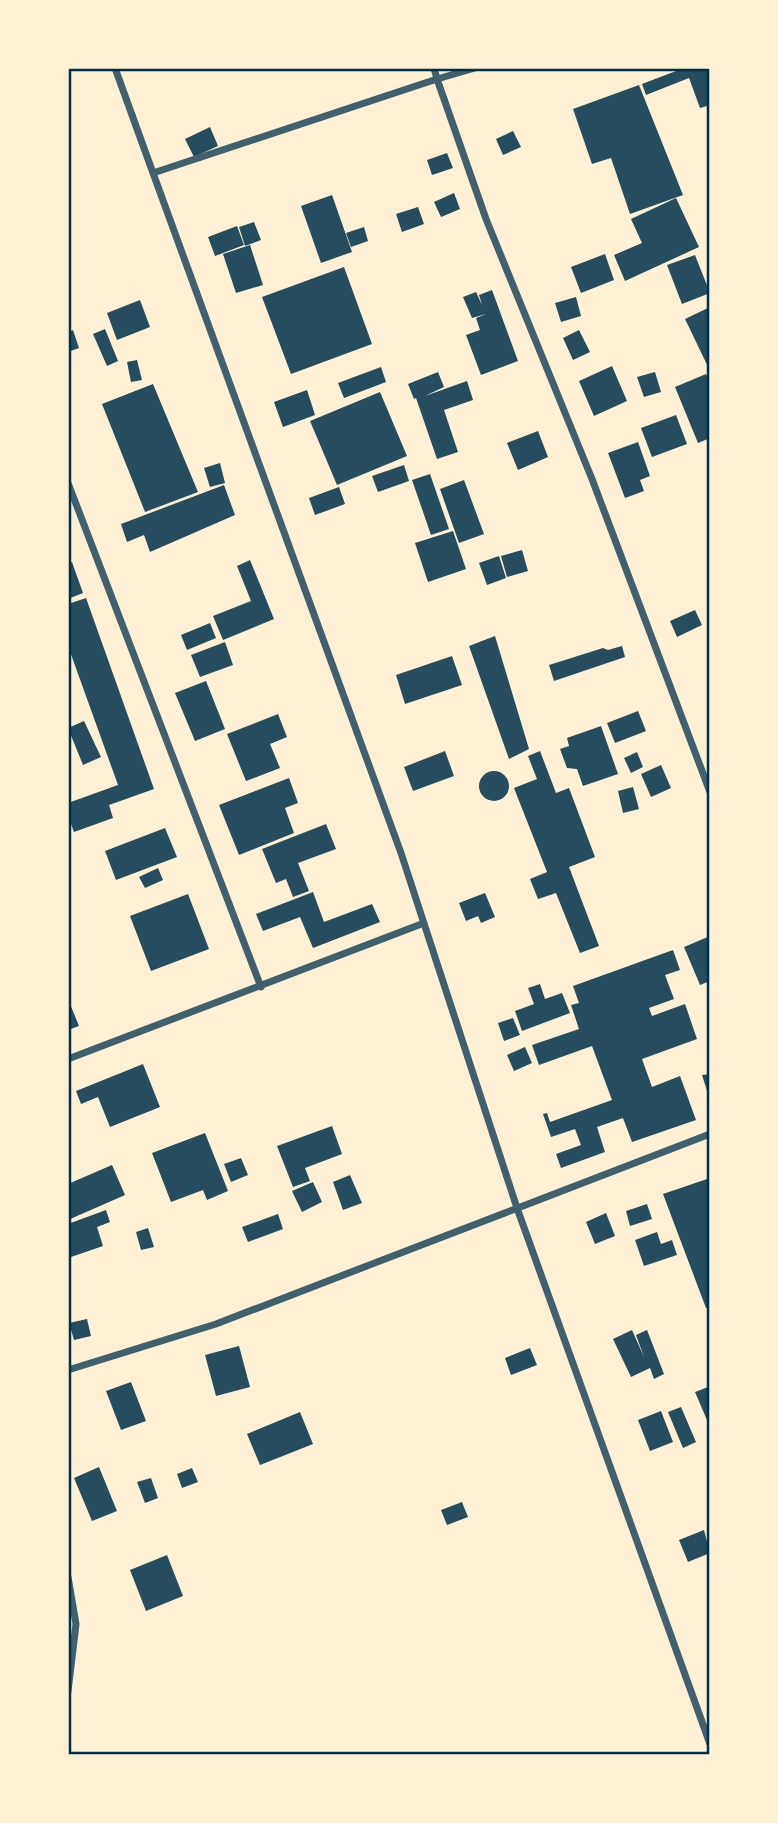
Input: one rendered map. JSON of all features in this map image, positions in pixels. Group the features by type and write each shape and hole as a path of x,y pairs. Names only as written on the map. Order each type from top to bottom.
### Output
{"street":[{"path":"115,68 335,666 424,923 517,1208 710,1744"},
{"path":"434,68 486,219 592,479 710,792"},
{"path":"153,173 475,68"},
{"path":"68,483 261,987"},
{"path":"68,1059 424,923"},
{"path":"68,1370 216,1324 710,1134"},
{"path":"68,1577 76,1624 68,1691"}],"building":[{"path":"684,68 710,68 710,105 700,108 689,78 646,95 642,84"},
{"path":"639,85 683,195 630,214 611,158 592,164 573,109"},
{"path":"210,127 218,146 194,157 185,139"},
{"path":"513,131 521,147 503,155 496,139"},
{"path":"447,153 453,168 432,175 427,160"},
{"path":"454,193 460,209 441,217 434,202"},
{"path":"332,195 352,252 321,263 301,206"},
{"path":"676,198 699,247 625,281 614,255 642,243 631,219"},
{"path":"418,207 424,224 402,232 396,214"},
{"path":"254,222 261,240 245,246 239,227"},
{"path":"237,226 244,245 215,256 208,237"},
{"path":"364,227 368,241 351,247 346,233"},
{"path":"250,245 263,285 236,293 223,254"},
{"path":"605,254 614,280 581,293 571,267"},
{"path":"695,255 710,293 682,304 667,265"},
{"path":"344,267 372,344 291,374 262,297"},
{"path":"492,290 518,361 481,375 466,335 480,330 476,318 486,314 472,318 463,297 476,292 482,305 479,295"},
{"path":"576,297 581,316 561,322 555,303"},
{"path":"140,300 150,327 117,340 107,313"},
{"path":"710,307 710,371 685,319"},
{"path":"105,329 118,361 107,366 93,334"},
{"path":"73,330 79,348 68,352 68,332"},
{"path":"579,330 590,352 573,360 563,338"},
{"path":"137,360 142,380 131,382 127,362"},
{"path":"612,366 627,401 594,416 579,381"},
{"path":"381,367 386,382 344,398 338,383"},
{"path":"438,372 444,387 425,396 467,381 473,400 444,410 458,452 437,459 416,398 414,399 408,384"},
{"path":"655,372 661,392 644,397 637,377"},
{"path":"706,374 710,384 710,438 698,443 675,387"},
{"path":"153,384 198,492 145,512 102,404"},
{"path":"307,390 315,415 283,427 274,402"},
{"path":"380,392 407,456 337,485 310,421"},
{"path":"676,415 687,444 652,457 641,428"},
{"path":"538,431 548,457 518,470 507,443"},
{"path":"638,442 650,476 640,480 644,491 625,498 608,453"},
{"path":"220,463 225,483 210,487 204,468"},
{"path":"404,465 409,481 378,492 372,476"},
{"path":"430,474 449,529 431,535 412,480"},
{"path":"464,480 484,534 459,543 440,489"},
{"path":"224,485 235,515 150,552 144,535 127,542 121,524"},
{"path":"339,487 345,504 315,515 309,498"},
{"path":"453,531 466,569 428,582 415,543"},
{"path":"522,550 528,571 507,577 501,556"},
{"path":"499,556 506,578 487,585 479,563"},
{"path":"250,560 274,619 223,640 213,616 251,601 237,566"},
{"path":"72,562 83,593 68,599 68,564"},
{"path":"86,598 154,789 109,805 113,818 74,832 68,816 68,803 118,785 68,646 68,604"},
{"path":"695,610 702,625 677,637 670,621"},
{"path":"210,623 216,638 187,650 181,635"},
{"path":"495,636 529,749 509,759 469,646"},
{"path":"225,642 233,665 200,677 191,655"},
{"path":"622,646 625,657 554,681 549,665 603,648 608,650"},
{"path":"452,656 462,685 405,704 396,675"},
{"path":"206,681 225,729 195,741 175,693"},
{"path":"638,711 646,731 615,743 607,723"},
{"path":"278,714 287,737 270,744 280,768 246,781 227,734"},
{"path":"84,721 101,757 83,765 68,728"},
{"path":"601,726 618,774 583,786 577,769 567,768 560,749 569,746 567,738"},
{"path":"445,751 454,776 413,791 404,767"},
{"path":"540,751 556,793 569,788 595,857 569,867 599,946 580,953 556,893 538,899 530,879 547,872 514,788 537,779 528,756"},
{"path":"637,752 643,767 631,773 624,758"},
{"path":"661,765 671,788 651,797 641,774"},
{"path":"494,771 500,772 508,780 508,792 500,800 494,801 488,800 480,792 479,786 480,780 488,772"},
{"path":"289,778 298,803 285,808 294,833 239,855 219,805"},
{"path":"633,787 639,809 623,813 618,791"},
{"path":"326,824 336,849 298,863 309,891 293,897 286,879 276,883 262,849"},
{"path":"165,828 177,857 116,880 105,851"},
{"path":"158,868 163,880 145,888 139,877"},
{"path":"313,892 324,922 372,904 380,922 313,948 300,917 263,931 256,914"},
{"path":"485,893 495,917 481,923 478,916 466,921 459,903"},
{"path":"188,894 209,949 151,971 130,916"},
{"path":"710,936 710,981 700,985 684,947"},
{"path":"673,950 680,970 665,975 674,999 649,1008 652,1016 685,1004 697,1039 642,1059 652,1087 680,1076 696,1120 632,1142 623,1118 597,1127 605,1152 561,1168 556,1154 581,1145 575,1129 551,1137 543,1114 547,1113 550,1122 612,1100 592,1046 539,1065 532,1045 579,1029 571,1005 579,1003 573,986"},
{"path":"540,984 545,999 562,993 570,1013 522,1031 515,1011 534,1004 528,988"},
{"path":"68,999 79,1026 68,1030"},
{"path":"513,1018 520,1035 504,1041 498,1023"},
{"path":"525,1047 532,1063 514,1071 507,1055"},
{"path":"143,1064 160,1107 110,1127 98,1097 81,1104 76,1091"},
{"path":"710,1074 710,1096 709,1097 702,1075"},
{"path":"332,1126 342,1154 305,1168 310,1181 293,1187 277,1146"},
{"path":"205,1133 228,1191 207,1200 203,1190 171,1202 152,1153"},
{"path":"241,1158 248,1175 231,1182 224,1164"},
{"path":"112,1165 125,1195 68,1220 68,1184"},
{"path":"350,1175 362,1203 343,1210 333,1182"},
{"path":"710,1178 710,1307 706,1308 663,1194"},
{"path":"313,1182 322,1202 302,1212 292,1191"},
{"path":"647,1204 652,1219 630,1226 626,1211"},
{"path":"106,1210 110,1222 97,1227 103,1246 68,1258 68,1224"},
{"path":"606,1213 615,1236 595,1244 586,1222"},
{"path":"278,1214 283,1229 248,1242 242,1227"},
{"path":"148,1228 154,1247 141,1250 136,1232"},
{"path":"657,1232 661,1244 672,1240 677,1255 644,1266 635,1240"},
{"path":"87,1319 91,1336 74,1340 69,1323"},
{"path":"632,1330 644,1357 636,1335 647,1330 664,1374 654,1379 650,1368 631,1377 613,1339"},
{"path":"239,1346 250,1387 216,1396 205,1355"},
{"path":"530,1348 537,1365 511,1375 505,1358"},
{"path":"131,1382 146,1421 121,1430 106,1391"},
{"path":"708,1387 710,1392 710,1427 695,1392"},
{"path":"681,1407 696,1442 683,1448 668,1412"},
{"path":"661,1411 673,1442 650,1451 638,1420"},
{"path":"300,1412 313,1444 260,1465 247,1434"},
{"path":"99,1467 117,1511 92,1521 74,1478"},
{"path":"192,1468 198,1482 182,1488 177,1474"},
{"path":"151,1478 158,1498 145,1503 137,1482"},
{"path":"462,1502 468,1517 447,1525 441,1510"},
{"path":"704,1530 710,1553 688,1562 679,1540"},
{"path":"167,1555 183,1596 146,1611 130,1570"}]}
